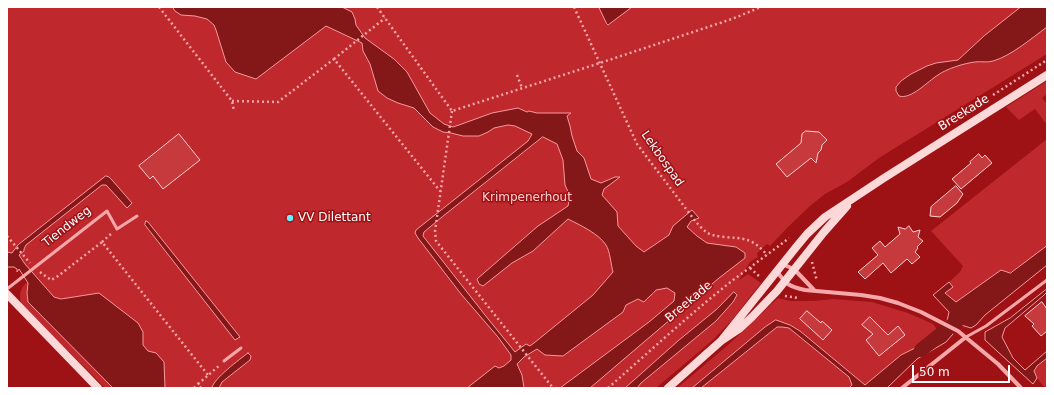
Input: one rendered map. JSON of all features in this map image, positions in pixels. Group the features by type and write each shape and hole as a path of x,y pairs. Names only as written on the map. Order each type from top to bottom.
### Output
{"main road":[{"name":"Breekade","path":"721,341 807,234 825,217 1047,75"},
{"name":"Breekade","path":"668,388 721,341 752,317 784,282 824,232 854,198"},
{"path":"7,294 98,388"}],"street":[{"path":"814,290 794,269 780,268 784,282 799,289 880,298 898,303 920,312 958,331 998,364 1021,388"},
{"path":"902,388 966,338"}],"lane":[{"name":"Tiendweg","path":"7,289 107,211 117,229"},
{"path":"117,229 137,216"},
{"path":"966,338 986,326 1047,280"},
{"path":"224,361 241,348"}],"path":[{"path":"160,7 232,101 234,111"},
{"path":"377,7 452,111 439,206 436,241 553,388"},
{"name":"Lekbospad","path":"574,7 638,144 696,222 706,233 749,240 767,255"},
{"path":"452,111 732,19 761,7"},
{"path":"232,101 278,102 385,18"},
{"path":"334,59 441,192"},
{"path":"517,75 522,88"},
{"path":"7,236 34,269 51,280 117,229"},
{"name":"Breekade","path":"608,388 733,280 789,238"},
{"path":"102,242 208,375"},
{"path":"194,388 224,361"},
{"path":"198,384 201,388"}],"green space":[{"name":"Krimpenerhout","path":"7,7 1047,7 1047,54 879,158 847,182 825,194 810,206 770,246 767,244 757,253 758,257 750,262 739,280 748,274 761,283 732,320 713,340 656,388 637,388 641,383 716,321 733,302 737,295 734,293 625,388 135,388 7,257"},
{"path":"1047,81 1047,94 1042,98 1047,104 1047,125 1035,109 1019,120 1006,107"},
{"path":"1047,139 1047,246 1010,273 1001,270 956,302 945,292 953,287 949,282 960,272 963,266 931,231"},
{"path":"26,283 28,283 28,302 113,388 105,388 21,303 20,292"},
{"path":"778,298 791,301 833,299 872,302 908,313 933,324 941,335 901,355 865,385 800,331 790,325 776,321 765,327 692,388 677,388 728,345"},
{"path":"777,327 789,328 849,377 852,385 849,388 701,388"},
{"path":"1047,358 1047,388 1045,388 1037,378 1034,371 1037,366"}],"shaded area":[{"path":"173,7 342,7 352,12 356,25 365,38 394,59 407,72 430,113 444,124 453,127 492,113 518,108 527,112 537,113 571,113 567,116 572,136 577,151 584,158 591,179 601,183 615,177 620,177 604,189 602,195 617,212 618,226 636,246 644,252 669,235 673,226 692,210 699,218 691,221 687,227 707,243 736,247 745,253 745,258 719,278 590,388 560,388 649,322 674,301 675,293 667,288 656,290 644,302 638,299 626,305 623,312 563,356 545,355 537,349 524,357 517,364 522,375 524,388 467,388 495,366 499,368 504,366 511,360 511,355 498,337 461,294 415,233 416,230 528,141 532,134 515,126 508,125 494,128 479,136 463,136 443,132 433,127 414,108 387,98 378,91 370,64 363,51 362,43 326,26 256,79 235,72 226,62 214,25 207,19 181,15 175,11","holes":["543,137 557,144 563,160 565,185 570,196 568,206 538,226 477,279 479,284 483,286 512,263 533,251 568,219 589,230 603,241 608,251 613,272 593,295 530,346 526,344 515,352 423,236 424,232 442,217"]},
{"path":"599,7 632,7 608,25"},
{"path":"1021,7 1047,7 1047,27 1000,59 991,62 977,62 961,65 941,73 914,93 899,96 896,91 896,87 901,81 927,66 936,63 958,60 984,36"},
{"path":"106,176 112,180 132,203 127,208 106,185 102,185 26,245 24,251 19,255 54,297 61,299 99,293 138,323 143,332 143,345 148,351 156,353 164,362 165,388 113,388 28,302 28,283 19,269 17,272 17,269 14,267 7,267 7,252 12,253 18,245"},
{"path":"146,221 240,337 235,340 145,225"},
{"path":"1047,246 1047,265 985,315 976,325 971,328 961,325 957,327 947,321 949,312 933,295 949,282 953,287 945,293 956,302 1001,270 1010,273"},
{"path":"1047,289 1047,292 1043,296 1005,328 1002,337 1013,358 1025,370 1047,351 1047,358 1037,366 1034,371 1037,378 1033,384 985,340 985,332 1010,318"},
{"path":"734,292 737,295 733,302 716,321 641,383 637,388 625,388 679,340 717,309"},
{"path":"776,320 790,325 800,331 865,385 901,355 941,335 943,328 953,334 946,342 917,359 887,388 849,388 852,385 849,377 789,328 777,327 701,388 692,388 765,327"},
{"path":"248,353 251,356 250,360 222,382 219,388 212,388 217,380 233,364"}],"building":[{"path":"806,131 819,132 827,140 822,145 821,150 818,153 816,163 811,158 787,177 776,164 801,143 802,134"},
{"path":"179,134 200,160 163,189 153,176 150,179 139,166"},
{"path":"979,154 982,158 985,155 992,163 961,189 952,179"},
{"path":"956,186 963,194 957,203 940,217 930,216 931,207"},
{"path":"909,226 913,232 920,230 918,237 923,241 917,247 918,248 915,252 920,257 912,264 907,259 891,273 883,263 865,279 858,272 878,255 872,248 880,241 885,247 900,234 898,227 905,229"},
{"path":"1042,302 1047,309 1047,331 1041,336 1032,326 1034,324 1025,316"},
{"path":"807,311 832,330 823,340 800,319"},
{"path":"870,317 888,335 898,326 905,335 879,356 866,340 873,334 862,325"}],"waterway":[{"path":"921,350 967,313"}],"place":[{"name":"VV Dilettant","path":"290,218"}]}
